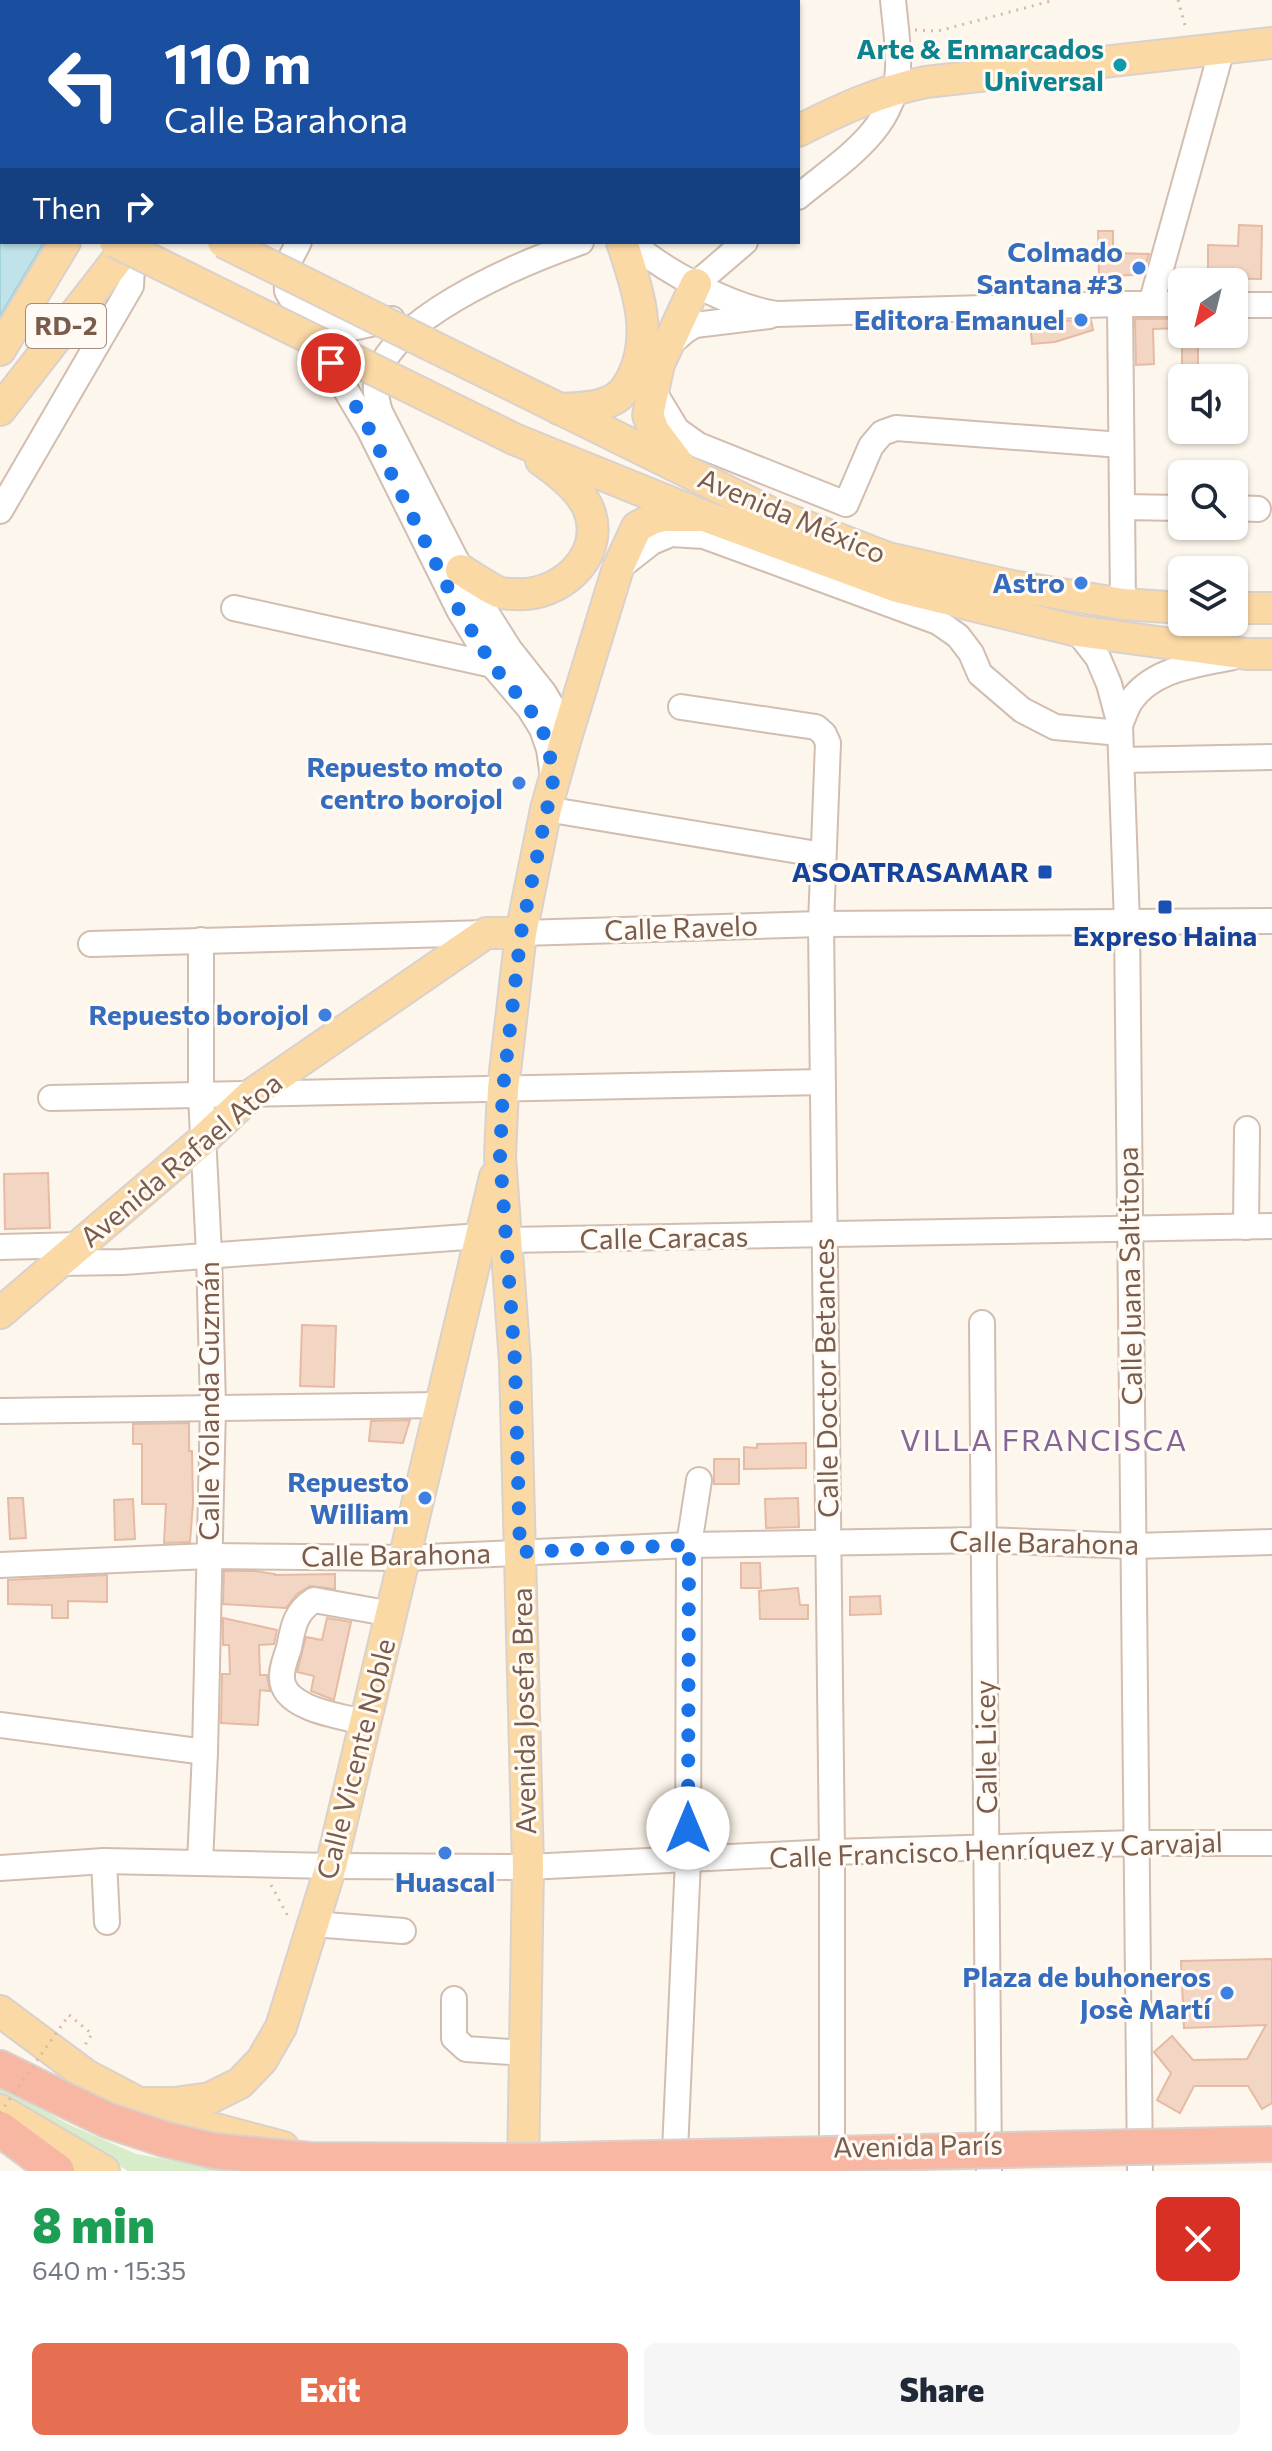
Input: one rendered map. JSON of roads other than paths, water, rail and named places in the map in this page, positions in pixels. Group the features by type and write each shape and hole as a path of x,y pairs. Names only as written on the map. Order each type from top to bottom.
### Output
{"highway":[{"path":"0,2052 26,2081 107,2120 164,2139 215,2151 310,2160 523,2161 1272,2144"}],"main road":[{"path":"800,130 835,111 896,88 926,82 1272,43"},
{"name":"RD-2","path":"0,350 64,244"},
{"name":"Avenida México","path":"227,244 771,513 888,558 1012,586 1123,604 1168,607"},
{"path":"558,409 593,407 610,402 626,390 640,361 643,336 638,292 623,244"},
{"name":"RD-2","path":"0,410 123,246"},
{"name":"Avenida México","path":"123,246 514,439 704,516 897,587 1077,631 1259,654"},
{"path":"685,471 654,431 648,415 659,364 696,284"},
{"path":"461,570 500,593 529,595 550,590 567,579 580,566 589,549 592,530 590,511 569,481 514,439"},
{"name":"Avenida México","path":"521,933 550,795 618,568 637,527 663,516 704,516"},
{"path":"1248,608 1272,608"},
{"name":"Calle Ravelo","path":"486,933 521,933"},
{"name":"Avenida Rafael Atoa","path":"0,1313 204,1139 252,1094 486,933"},
{"name":"Avenida Josefa Brea","path":"521,933 503,1089 494,1238 515,1362 528,1867 522,2162"},
{"name":"Calle Vicente Noble","path":"0,2011 86,2075 139,2103 175,2103 210,2098 240,2083 262,2060 281,2027 331,1866 442,1405 494,1238"},
{"name":"Avenida París","path":"139,2103 200,2125 292,2150 522,2162 675,2151 832,2159 1140,2157 1272,2137"},
{"path":"0,2112 30,2155"},
{"path":"0,2112 104,2171"}],"street":[{"path":"800,195 874,133 888,111 896,88 898,67 893,0"},
{"path":"1151,304 1222,49"},
{"path":"298,244 286,267 287,291 356,407 459,610 493,666 529,708 542,729 549,749 550,795 823,855"},
{"path":"566,738 560,720 544,693 510,650 461,570 380,412 374,391 381,366 393,348 436,310 505,273 576,244"},
{"path":"634,244 696,284 756,311 777,314"},
{"path":"696,284 743,244"},
{"path":"0,511 131,286 132,267 123,246"},
{"path":"287,291 315,318 357,327 436,310"},
{"path":"1120,304 1123,604"},
{"path":"667,346 695,325 777,314 1168,304"},
{"path":"1248,305 1272,305"},
{"path":"654,392 677,430 698,445 846,504 871,446 882,433 896,428 1121,445"},
{"path":"1122,507 1168,508"},
{"path":"618,568 652,542 671,534 704,536 938,622 958,636 971,653 980,674 1022,710 1055,727 1120,729 1130,702 1146,684 1171,670 1259,654"},
{"path":"234,608 493,666 525,669"},
{"name":"Calle Juana Saltitopa","path":"1077,631 1098,658 1109,684 1120,729 1122,760 1127,923 1140,2157"},
{"name":"Calle Doctor Betances","path":"681,707 816,727 828,743 821,924 832,1852 832,2159"},
{"path":"1122,760 1272,757"},
{"name":"Calle Ravelo","path":"521,933 821,924 1272,921"},
{"name":"Calle Ravelo","path":"91,944 486,933"},
{"name":"Calle Yolanda Guzmán","path":"200,1863 213,1406 201,1095 201,940"},
{"path":"51,1098 822,1082"},
{"path":"1246,1227 1247,1129"},
{"name":"Calle Caracas","path":"0,1247 123,1262 209,1254 494,1238 1272,1226"},
{"name":"Calle Licey","path":"982,1323 989,2158"},
{"path":"0,1411 442,1405"},
{"path":"675,2151 688,1860 689,1545 699,1480"},
{"name":"Calle Barahona","path":"0,1565 209,1556 405,1558 689,1545 984,1540 1133,1546 1272,1542"},
{"path":"364,1722 295,1703 285,1692 282,1678 295,1619 304,1606 314,1600 392,1614"},
{"path":"0,1725 205,1752"},
{"name":"Calle Francisco Henríquez y Carvajal","path":"0,1868 104,1861 528,1867 832,1852 1137,1843 1272,1843"},
{"path":"104,1861 107,1922"},
{"path":"309,1936 403,1931"},
{"path":"454,1999 454,2038 466,2049 524,2053"}],"water":[{"path":"0,244 43,244 0,316"}],"place":[{"name":"Arte & Enmarcados Universal","path":"1120,65"},
{"name":"Colmado Santana #3","path":"1139,268"},
{"name":"Editora Emanuel","path":"1081,320"},
{"name":"Astro","path":"1081,583"},
{"name":"Repuesto moto centro borojol","path":"519,783"},
{"name":"ASOATRASAMAR","path":"1045,872"},
{"name":"Expreso Haina","path":"1165,907"},
{"name":"Repuesto borojol","path":"325,1015"},
{"name":"Repuesto William","path":"425,1498"},
{"name":"Huascal","path":"445,1853"},
{"name":"Plaza de buhoneros Josè Martí","path":"1227,1993"}],"district":[{"name":"VILLA FRANCISCA","path":"1044,1441"}]}
